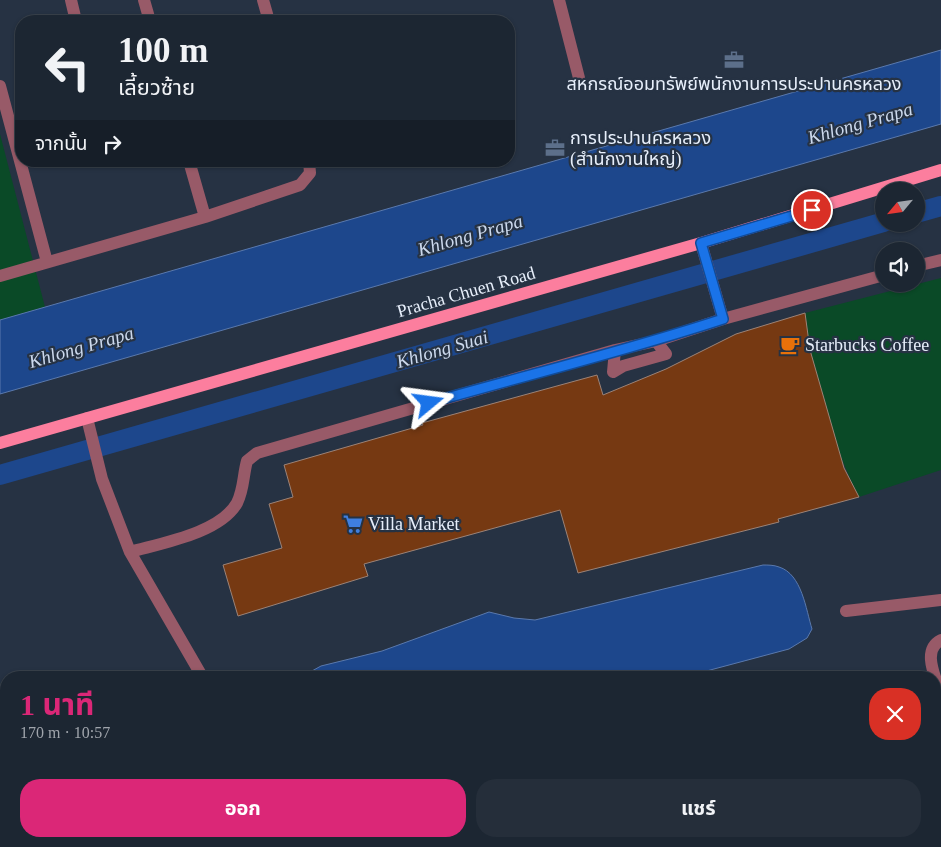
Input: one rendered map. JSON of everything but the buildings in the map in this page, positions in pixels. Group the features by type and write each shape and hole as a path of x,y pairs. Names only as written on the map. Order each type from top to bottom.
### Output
{"main road":[{"name":"Pracha Chuen Road","path":"0,443 701,243 941,170"}],"street":[{"path":"71,0 75,15"},
{"path":"144,0 148,15"},
{"path":"263,0 267,15"},
{"path":"560,0 580,78"},
{"path":"1,93 15,144"},
{"path":"21,167 47,262"},
{"path":"191,167 205,217"},
{"path":"0,276 205,217 300,186 310,173 310,167"},
{"path":"701,243 723,319"},
{"path":"925,264 941,260"},
{"path":"130,552 206,528 223,519 237,502 244,481 247,462 254,454 615,350 656,341 723,319 875,277"},
{"path":"615,350 613,372 623,366 666,354 656,341"},
{"path":"87,418 102,479 130,552 199,671"},
{"path":"846,611 941,600"},
{"path":"935,671 930,654 934,644 941,640"}],"green space":[{"path":"0,134 45,307 0,320"},
{"path":"941,278 941,470 859,497 840,454 824,407 808,336 805,313 887,292 925,292 925,282"}],"water":[{"name":"Khlong Prapa","path":"941,50 941,124 0,394 0,320"},
{"path":"763,565 779,567 793,577 802,594 812,629 807,638 789,649 706,671 312,671 321,666 382,651 489,612 514,618 535,620"}],"waterway":[{"name":"Khlong Suai","path":"925,210 941,206"},
{"name":"Khlong Suai","path":"0,475 875,225"}],"place":[{"name":"สหกรณ์ออมทรัพย์พนักงานการประปานครหลวง","path":"734,60"},
{"name":"การประปานครหลวง (สำนักงานใหญ่)","path":"555,148"},
{"name":"Starbucks Coffee","path":"790,345"},
{"name":"Villa Market","path":"353,524"}],"route":[{"path":"429,403 615,350 656,341 723,319 701,243 812,210"}]}
